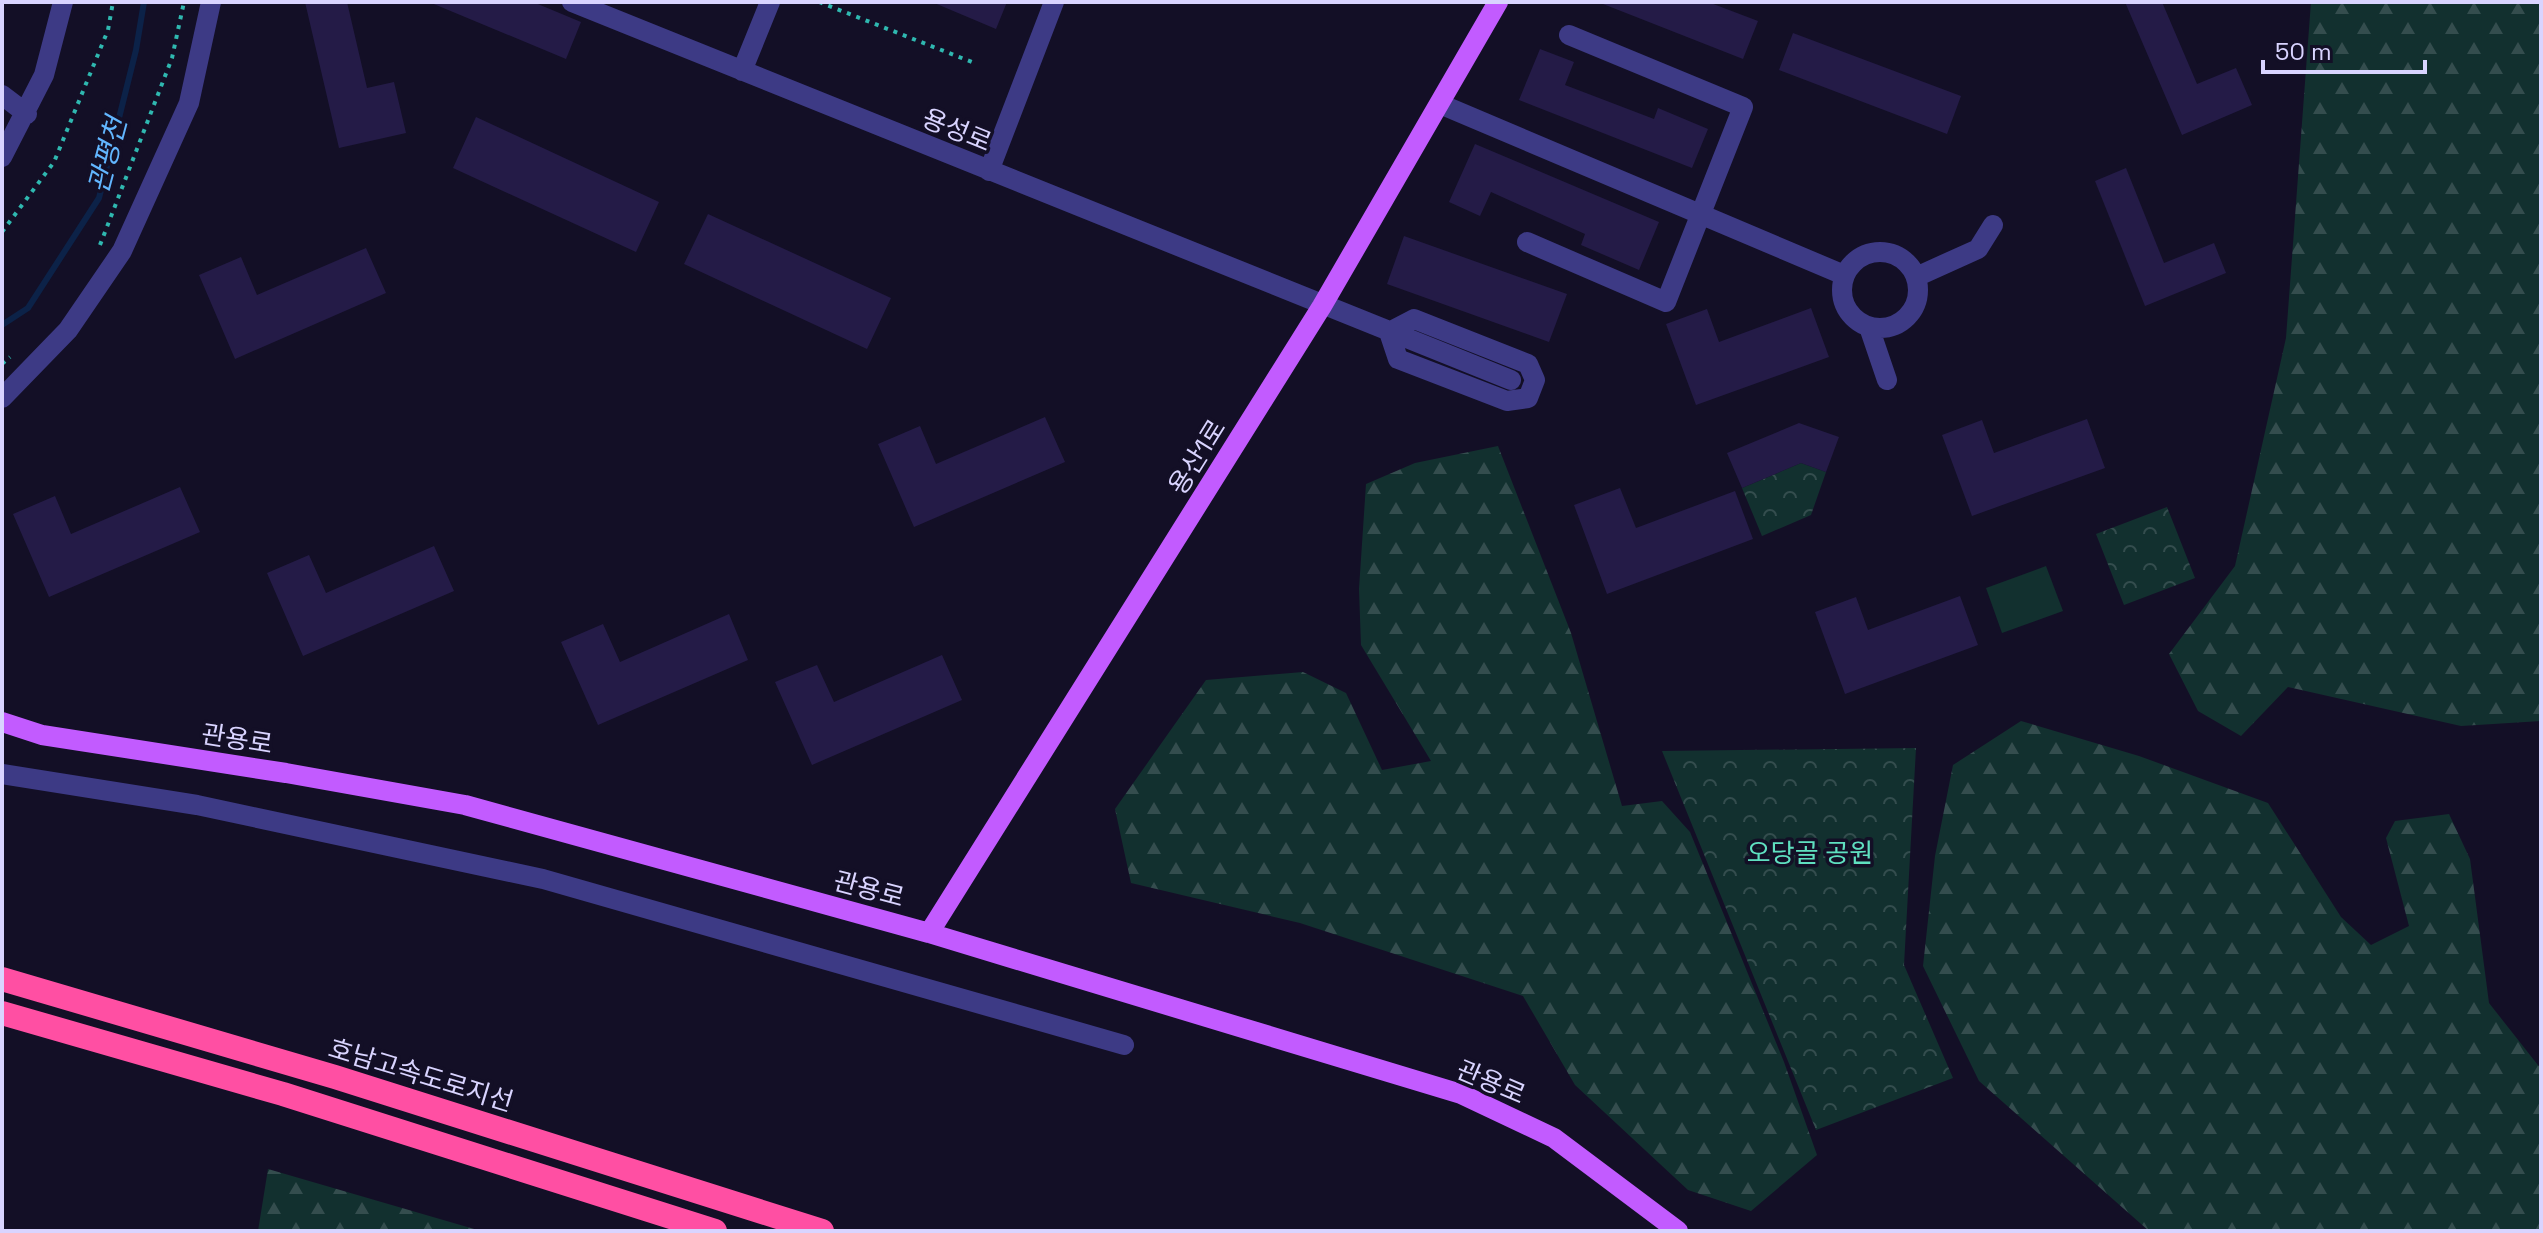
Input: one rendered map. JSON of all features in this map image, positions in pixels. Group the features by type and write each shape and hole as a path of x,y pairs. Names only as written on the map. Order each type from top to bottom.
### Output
{"highway":[{"name":"호남고속도로지선","path":"2,979 350,1081 822,1231"},
{"path":"2,1013 283,1094 715,1231"}],"main road":[{"name":"용산1로","path":"929,933 1322,306 1498,2"},
{"name":"관용로","path":"2,722 42,735 465,805 929,933 1461,1094 1554,1138 1678,1231"}],"street":[{"path":"2,157 27,114 44,75 63,2"},
{"path":"2,398 68,330 122,251 189,103 211,2"},
{"name":"용성로","path":"572,2 1511,380"},
{"path":"742,71 770,2"},
{"path":"989,171 1054,2"},
{"path":"1527,242 1666,302 1743,107 1569,35"},
{"path":"2,95 27,114"},
{"path":"1440,104 1844,275"},
{"path":"1916,277 1978,249 1993,225"},
{"path":"1869,327 1895,326 1905,319 1918,297 1916,277 1907,262 1885,252 1861,256 1844,275 1841,287 1848,312 1869,327 1887,380"},
{"path":"1414,319 1528,364 1535,380 1528,398 1507,401 1398,359 1389,332 1414,319"},
{"path":"2,774 197,805 543,879 1124,1045"}],"path":[{"path":"2,232 54,162 108,30 113,2"},
{"path":"92,256 100,244 172,58 184,2"},
{"path":"819,2 977,64"},
{"path":"2,364 12,356"}],"green space":[{"path":"2311,2 2541,2 2541,721 2461,726 2288,687 2241,736 2198,711 2169,654 2235,566 2286,338"},
{"path":"1498,446 1571,633 1622,806 1662,801 1690,832 1784,1062 1817,1155 1751,1211 1688,1190 1575,1085 1523,996 1300,923 1131,883 1115,809 1206,680 1303,672 1346,693 1382,770 1431,761 1361,645 1359,589 1366,484 1415,463"},
{"path":"1801,463 1826,472 1811,515 1762,536 1742,488"},
{"path":"2167,507 2195,578 2124,605 2096,534"},
{"path":"2046,566 2063,611 2002,633 1986,588"},
{"path":"2021,721 2139,756 2268,803 2341,917 2371,945 2409,926 2386,838 2395,821 2449,814 2470,859 2489,1003 2541,1069 2541,1231 2149,1231 1979,1081 1923,966 1935,856 1953,765"},
{"name":"오당골 공원","path":"1916,748 1904,965 1953,1078 1816,1130 1662,751"},
{"path":"268,1169 481,1231 258,1231"}],"building":[{"path":"305,2 347,2 367,88 394,82 406,133 339,148"},
{"path":"429,2 533,2 581,22 566,59"},
{"path":"932,2 1007,2 996,29"},
{"path":"1598,2 1708,2 1758,21 1743,59"},
{"path":"2125,2 2162,2 2197,84 2236,68 2252,105 2182,135"},
{"path":"1793,33 1961,96 1947,134 1779,70"},
{"path":"1540,49 1574,62 1565,85 1654,119 1658,108 1708,129 1692,168 1519,100"},
{"path":"476,117 659,202 636,252 453,168"},
{"path":"1475,144 1659,222 1639,270 1581,245 1585,234 1491,192 1480,216 1449,202"},
{"path":"2126,168 2164,263 2214,243 2226,273 2145,306 2095,181"},
{"path":"708,214 891,298 867,349 684,264"},
{"path":"1404,236 1567,294 1549,342 1387,284"},
{"path":"366,248 386,293 235,359 199,275 241,257 257,295"},
{"path":"1811,308 1829,357 1696,405 1666,324 1707,309 1719,342"},
{"path":"1045,417 1065,462 914,527 878,444 920,426 936,464"},
{"path":"2087,419 2105,468 1972,516 1942,435 1982,420 1994,453"},
{"path":"1799,423 1839,437 1826,472 1801,463 1742,488 1727,453"},
{"path":"180,487 200,532 49,597 13,514 55,496 71,534"},
{"path":"1620,488 1636,528 1735,491 1753,539 1607,594 1574,505"},
{"path":"434,546 454,591 303,656 267,573 309,555 326,593"},
{"path":"1960,596 1978,645 1845,694 1815,612 1856,597 1868,630"},
{"path":"729,614 748,660 598,725 561,642 603,624 620,662"},
{"path":"942,655 962,700 812,765 775,682 817,665 834,702"}],"waterway":[{"name":"관평천","path":"2,325 28,308 99,198 136,50 144,2"}]}
